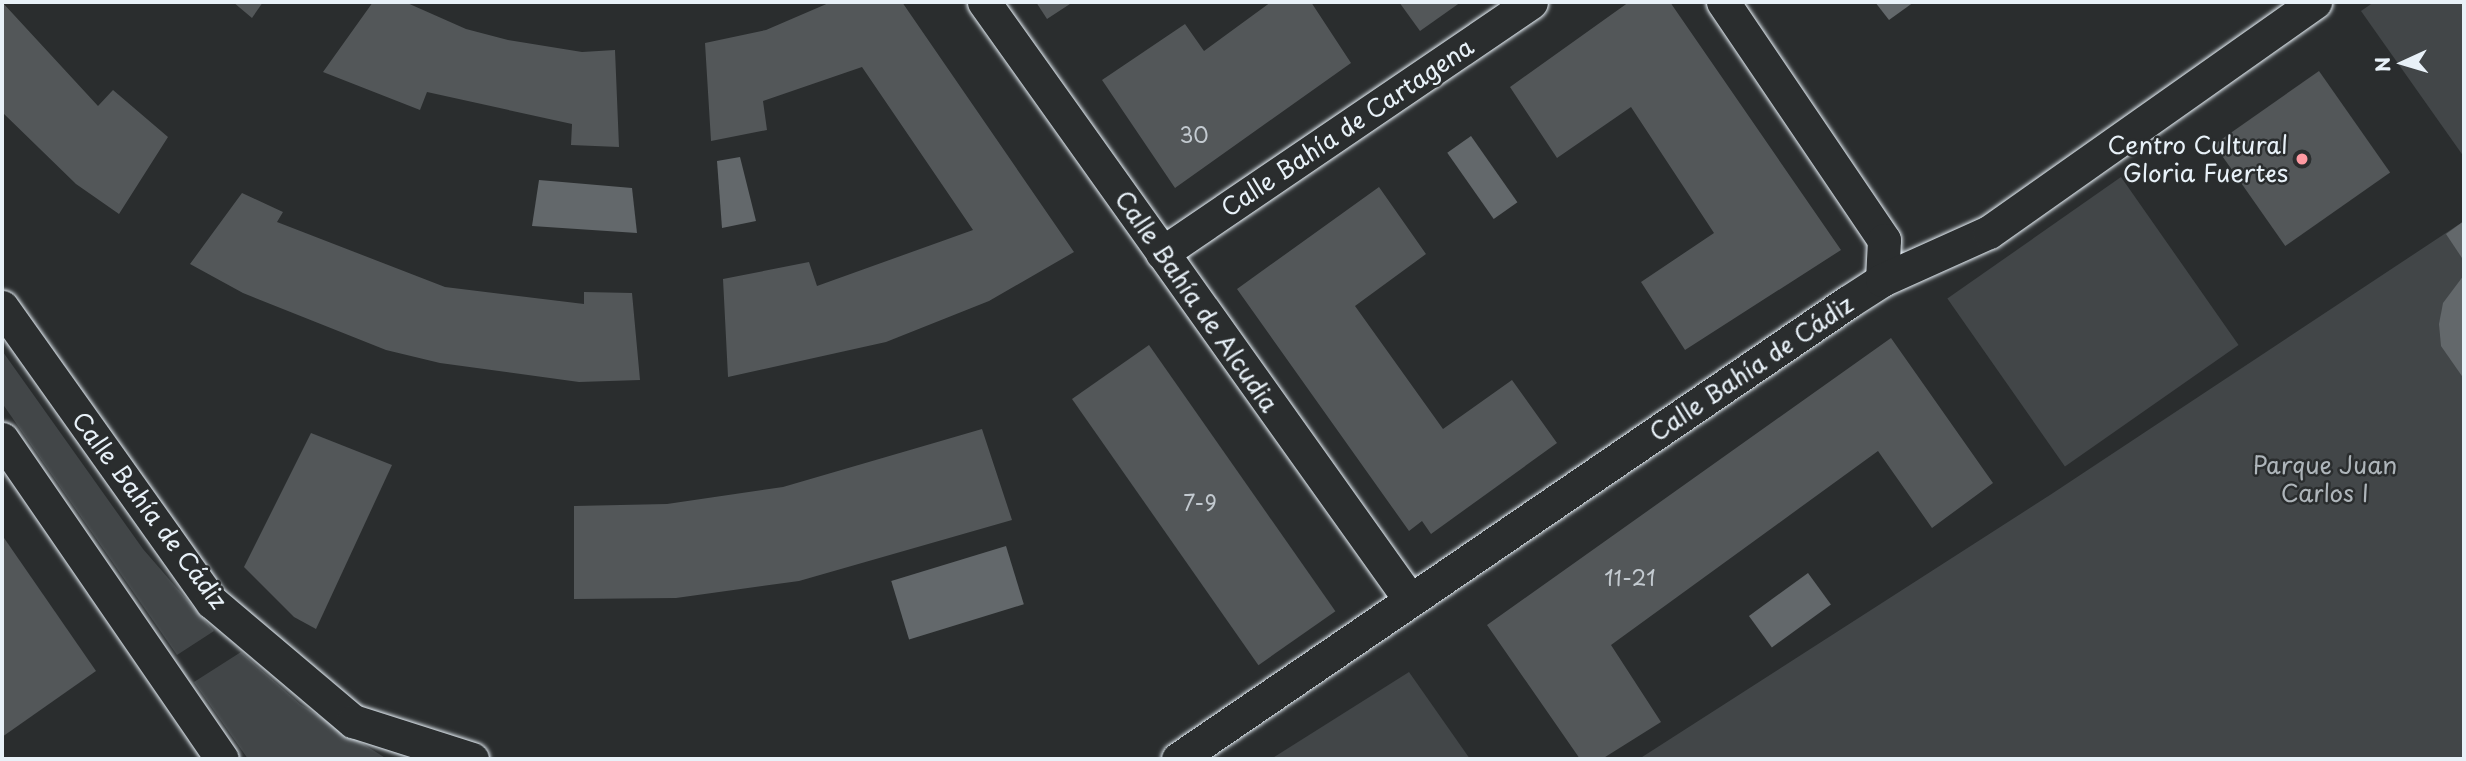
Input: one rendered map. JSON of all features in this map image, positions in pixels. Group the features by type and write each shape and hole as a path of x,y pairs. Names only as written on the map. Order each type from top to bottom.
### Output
{"street":[{"name":"Calle Bahía de Alcudia","path":"984,2 1410,600"},
{"name":"Calle Bahía de Cartagena","path":"1162,253 1531,2"},
{"path":"1723,2 1884,240 1882,280"},
{"name":"Calle Bahía de Cádiz","path":"1159,759 1186,754 1882,280 1989,232 2315,2"},
{"name":"Calle Bahía de Cádiz","path":"2,307 212,602 353,721 472,759"},
{"path":"2,439 222,759"}],"green space":[{"path":"2374,2 2464,2 2464,157 2361,11"},
{"path":"2121,177 2239,345 2065,467 1947,299"},
{"name":"Parque Juan Carlos I","path":"2464,221 2464,759 1639,759 2050,495"},
{"path":"3,352 143,549 214,631 177,655 2,403"},
{"path":"241,652 300,704 387,759 248,759 194,682"},
{"path":"1409,672 1470,759 1271,759"}],"shaded area":[{"path":"1875,2 1914,2 1889,20"},
{"path":"1471,136 1517,202 1494,219 1447,153"},
{"path":"740,157 756,221 722,228 717,161"},
{"path":"539,180 632,188 637,233 532,226"},
{"path":"2464,221 2464,261 2446,234"},
{"path":"2464,275 2464,379 2441,346 2439,324 2443,303"},
{"path":"1006,546 1024,604 909,639 891,581"},
{"path":"1808,573 1831,605 1772,647 1749,616"}],"building":[{"path":"2,2 98,106 113,90 168,137 119,214 76,184 2,112"},
{"path":"233,2 263,2 252,18"},
{"path":"373,2 405,2 466,29 508,40 582,52 615,50 619,147 571,145 572,124 427,92 420,110 323,72"},
{"path":"831,2 902,2 1074,252 989,301 886,342 728,377 723,279 809,262 817,286 973,230 862,67 763,101 767,130 711,141 705,43 766,30"},
{"path":"1036,2 1073,2 1047,19"},
{"path":"1271,2 1311,2 1351,63 1175,188 1102,80 1185,24 1204,51"},
{"path":"1399,2 1461,2 1420,31"},
{"path":"1629,2 1670,2 1841,250 1685,350 1641,282 1714,233 1631,107 1557,158 1510,87"},
{"name":"Centro Cultural Gloria Fuertes","path":"2319,71 2390,173 2285,246 2214,144"},
{"path":"1379,187 1426,254 1355,306 1443,429 1512,380 1557,443 1431,534 1422,521 1409,531 1237,289"},
{"path":"242,193 283,212 277,222 445,287 584,304 584,292 632,293 640,380 579,382 440,363 386,350 243,293 190,264"},
{"path":"1891,338 1993,483 1932,528 1878,451 1611,645 1661,722 1602,759 1580,759 1487,625"},
{"path":"1149,345 1335,611 1258,665 1072,399"},
{"path":"982,429 1012,520 799,581 676,598 574,599 574,506 667,504 783,487"},
{"path":"311,433 392,465 316,629 294,617 244,567"},
{"path":"2,535 96,671 2,737"}],"place":[{"name":"Centro Cultural Gloria Fuertes","path":"2302,159"}]}
